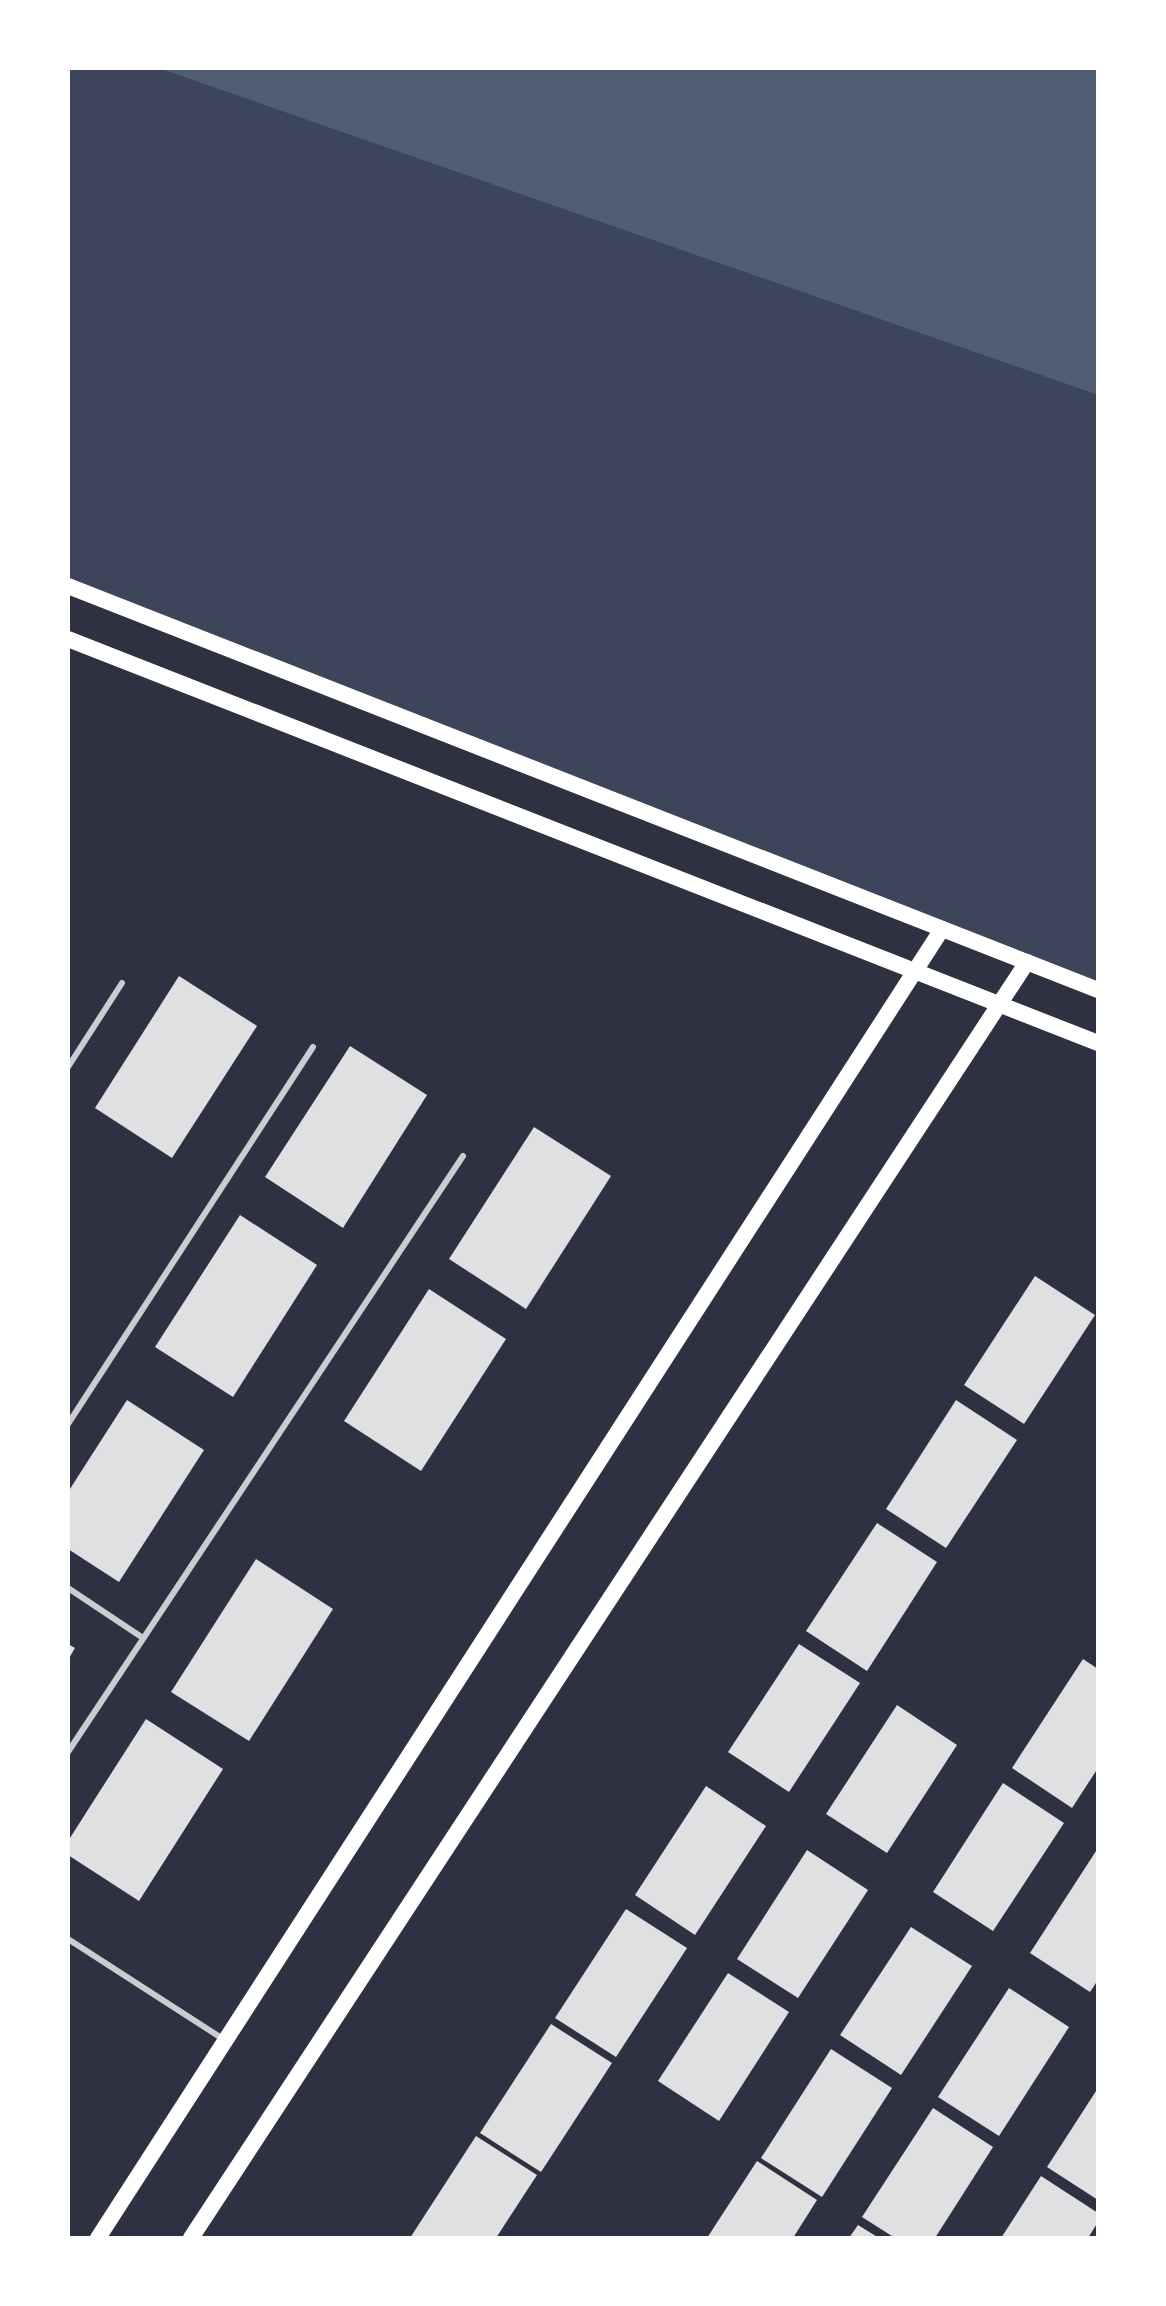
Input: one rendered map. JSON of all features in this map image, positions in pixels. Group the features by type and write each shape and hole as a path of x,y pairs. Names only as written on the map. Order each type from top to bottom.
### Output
{"main road":[{"path":"68,586 1098,990"},
{"path":"68,639 1098,1043"},
{"path":"98,2238 942,929"},
{"path":"191,2238 1027,962"}],"lane":[{"path":"68,1067 122,983"},
{"path":"68,1424 313,1047"},
{"path":"68,1752 463,1156"},
{"path":"68,1588 143,1638"},
{"path":"68,1939 226,2040"}],"shaded area":[{"path":"68,68 158,68 1098,395 1098,990 68,586"},
{"path":"158,68 1098,68 1098,395"}],"building":[{"path":"179,976 257,1026 172,1158 95,1108"},
{"path":"350,1046 427,1095 343,1228 265,1177"},
{"path":"534,1127 611,1176 526,1309 449,1259"},
{"path":"240,1215 317,1265 233,1397 155,1347"},
{"path":"1035,1276 1095,1315 1024,1424 964,1385"},
{"path":"429,1289 506,1339 421,1471 344,1421"},
{"path":"127,1400 204,1450 119,1582 68,1549 68,1492"},
{"path":"956,1400 1017,1440 946,1548 886,1509"},
{"path":"877,1523 937,1562 867,1671 806,1631"},
{"path":"256,1559 333,1609 249,1741 171,1692"},
{"path":"68,1644 75,1648 68,1660"},
{"path":"799,1644 860,1683 789,1792 728,1752"},
{"path":"1083,1659 1098,1669 1098,1768 1072,1808 1012,1768"},
{"path":"897,1705 957,1745 887,1853 826,1814"},
{"path":"146,1719 223,1769 139,1901 68,1855 68,1841"},
{"path":"1003,1783 1064,1823 993,1931 933,1892"},
{"path":"706,1786 766,1826 695,1935 635,1895"},
{"path":"1098,1848 1098,1980 1090,1992 1030,1953"},
{"path":"807,1850 868,1890 798,1998 737,1959"},
{"path":"626,1909 687,1948 616,2057 555,2018"},
{"path":"911,1927 972,1966 901,2075 840,2035"},
{"path":"728,1973 789,2012 719,2121 658,2081"},
{"path":"1009,1988 1069,2027 999,2136 938,2097"},
{"path":"551,2024 612,2063 541,2172 480,2133"},
{"path":"831,2049 892,2088 822,2197 761,2158"},
{"path":"1098,2088 1098,2200 1047,2167"},
{"path":"933,2108 993,2147 935,2238 895,2238 862,2217"},
{"path":"476,2136 537,2175 496,2238 410,2238"},
{"path":"757,2161 817,2200 793,2238 707,2238"},
{"path":"1041,2176 1098,2213 1098,2222 1088,2238 1001,2238"},
{"path":"858,2225 879,2238 849,2238"}]}
